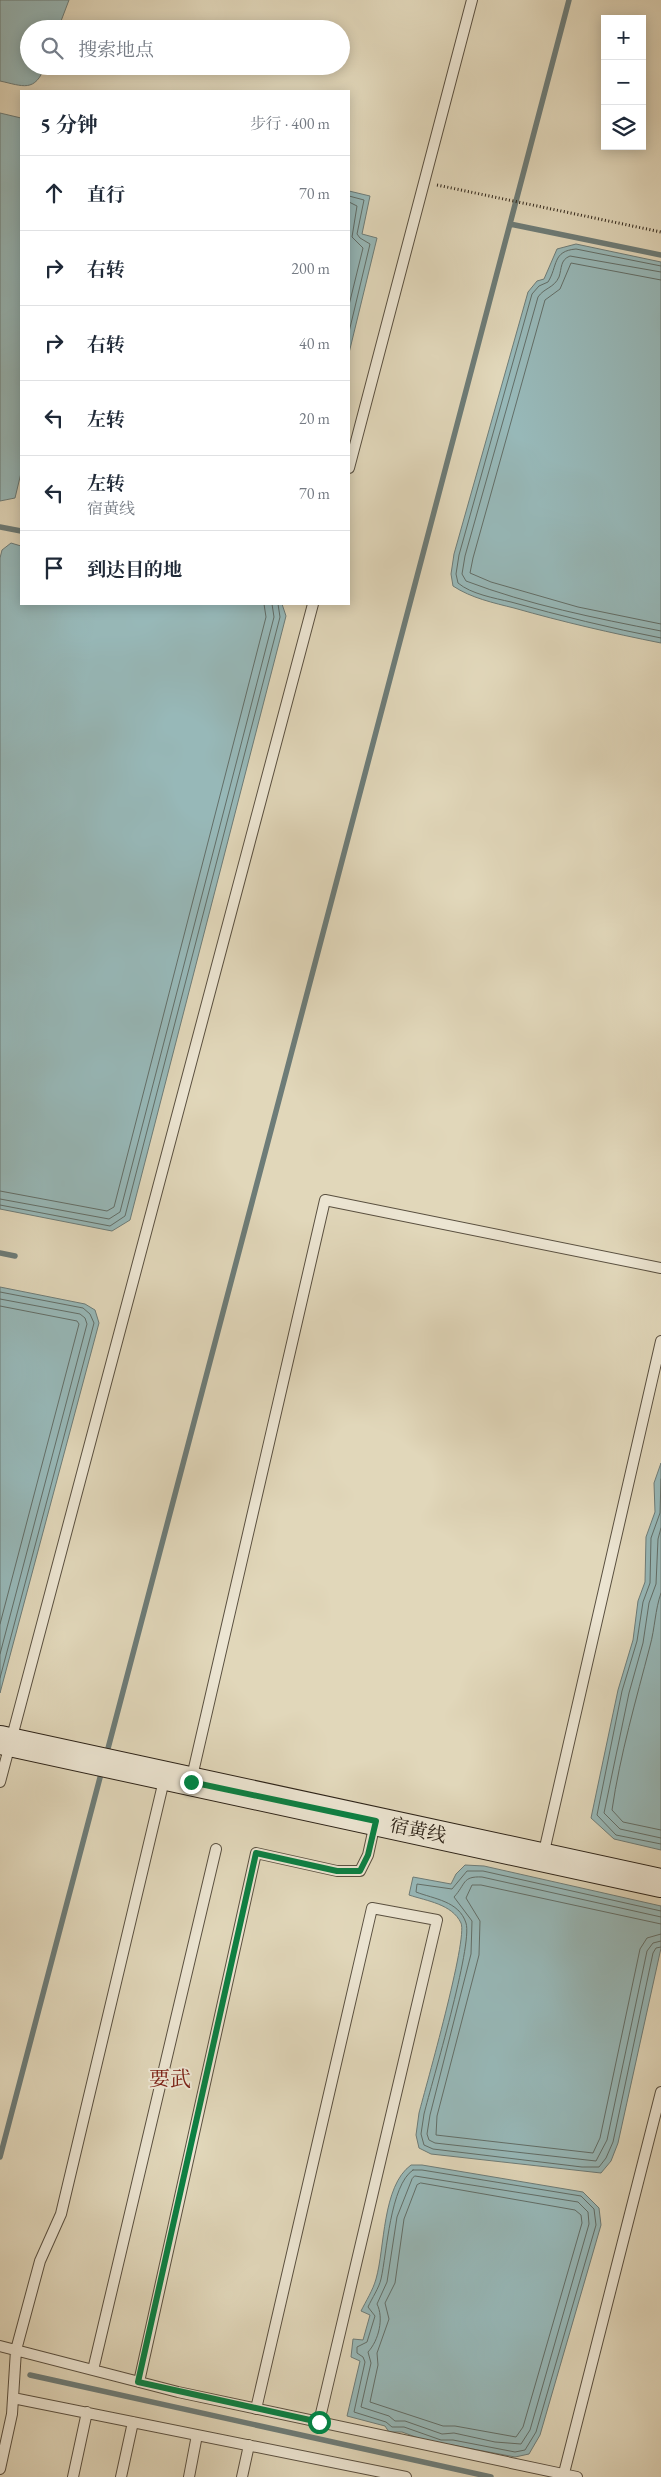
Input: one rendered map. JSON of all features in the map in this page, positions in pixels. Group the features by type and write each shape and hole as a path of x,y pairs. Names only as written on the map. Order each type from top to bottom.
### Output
{"main road":[{"name":"宿黄线","path":"5,1741 661,1883"}],"lane":[{"path":"350,464 472,0"},
{"path":"0,1782 5,1741 313,605"},
{"path":"0,2469 12,2414 16,2350 40,2261 61,2214 168,1776 325,1200 661,1268"},
{"path":"543,1857 661,1341"},
{"path":"138,2382 256,1853 337,1871 360,1871 368,1855 376,1821"},
{"path":"93,2370 216,1849"},
{"path":"256,2409 372,1908 437,1920 319,2422"},
{"path":"563,2476 661,2092"},
{"path":"0,2346 138,2382 256,2409 563,2476 577,2477"},
{"path":"13,2398 406,2477"},
{"path":"73,2477 87,2412"},
{"path":"121,2477 132,2422"},
{"path":"189,2477 197,2435"},
{"path":"242,2477 249,2445"}],"path":[{"path":"424,182 661,232"}],"water":[{"path":"0,0 69,0 61,20 20,20 20,75 41,75 37,80 32,84 22,86 0,81"},
{"path":"0,113 20,118 20,477 15,498 0,501"},
{"path":"350,191 370,196 362,234 377,238 350,349"},
{"path":"576,244 661,262 661,643 587,627 491,602 467,594 453,586 451,574 454,554 528,292 537,281 544,279 557,249"},
{"path":"11,543 20,546 20,605 282,605 286,616 130,1220 112,1231 0,1209 0,558 2,550"},
{"path":"0,1287 85,1304 95,1310 99,1323 0,1693"},
{"path":"661,1463 661,1850 614,1839 591,1818 618,1690 633,1640 638,1601 645,1582 646,1537 655,1512 654,1483"},
{"path":"465,1865 484,1866 661,1906 661,1948 618,2143 611,2161 601,2173 431,2154 419,2148 416,2135 419,2113 453,1983 461,1935 461,1923 452,1911 445,1907 409,1895 413,1877 451,1884 456,1874"},
{"path":"411,2165 422,2165 583,2192 599,2208 601,2225 540,2435 529,2454 515,2457 452,2445 440,2446 402,2432 389,2432 385,2426 347,2416 360,2361 351,2357 353,2339 363,2340 370,2315 361,2311 376,2279 390,2202 395,2187"}],"waterway":[{"path":"106,1756 569,0"},
{"path":"510,224 661,255"},
{"path":"0,527 20,531"},
{"path":"0,1253 15,1256"},
{"path":"0,2157 102,1770"},
{"path":"30,2375 491,2477"}],"district":[{"name":"要武","path":"170,2078"}],"route":[{"path":"191,1782 376,1821 368,1855 360,1871 337,1871 256,1853 138,2382 319,2422"}]}
